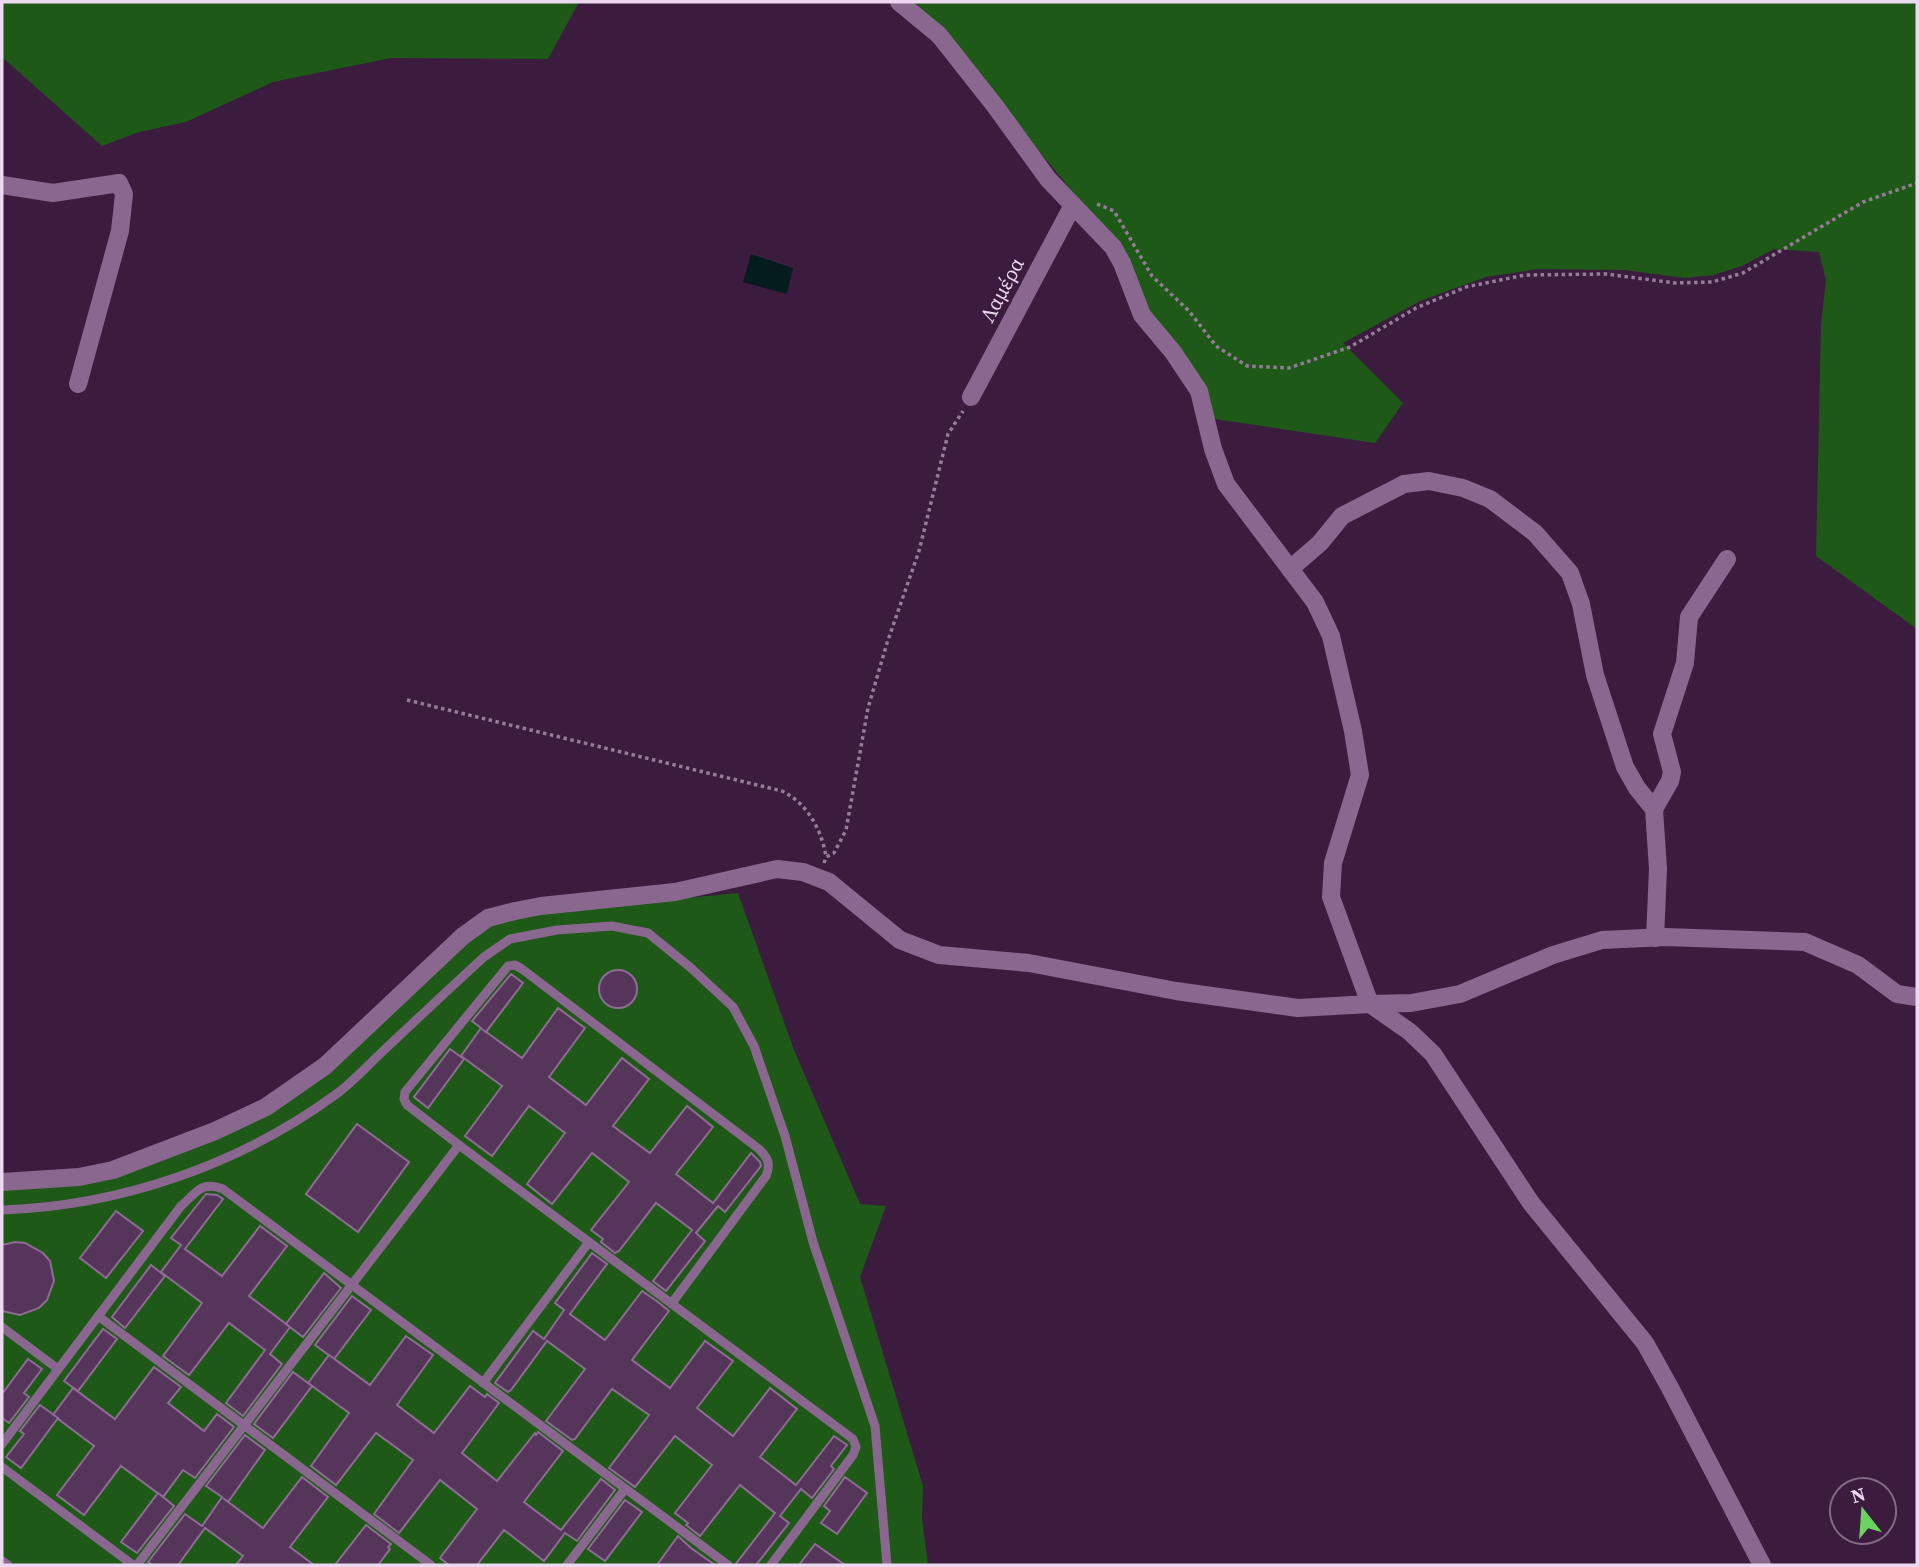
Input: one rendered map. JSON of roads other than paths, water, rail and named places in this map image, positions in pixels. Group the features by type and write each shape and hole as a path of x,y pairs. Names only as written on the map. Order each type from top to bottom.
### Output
{"street":[{"path":"899,2 939,35 1048,179 1113,247 1142,315 1173,352 1199,391 1213,449 1226,484 1315,602 1331,636 1353,731 1360,775 1333,863 1331,897 1370,1004 1410,1032 1433,1054 1531,1203 1645,1343 1762,1565"},
{"path":"2,185 53,193 119,183 124,194 120,231 78,384"},
{"name":"Λαμέρα","path":"971,397 1073,205"},
{"path":"1290,569 1320,543 1342,516 1404,484 1429,481 1463,488 1490,499 1535,533 1570,573 1581,604 1595,675 1625,767 1654,810"},
{"path":"1655,937 1658,869 1654,810 1672,772 1662,734 1685,663 1689,617 1727,559"},
{"path":"2,1182 79,1177 113,1170 215,1131 266,1107 325,1066 463,936 488,918 541,906 675,892 778,869 803,872 829,882 900,940 939,956 1029,963 1176,991 1298,1008 1411,1003 1460,994 1553,955 1602,940 1655,937 1805,942 1858,965 1897,994 1917,997"}],"lane":[{"path":"2,1210 45,1208 98,1200 166,1181 253,1146 336,1094 484,957 510,939 557,930 612,926 648,933 733,1007 754,1046 785,1136 813,1242 876,1426 887,1565"},
{"path":"672,1303 766,1176 769,1162 759,1149 515,965 508,966 405,1092 404,1099 407,1105 459,1145 853,1439 856,1447 853,1455 771,1565"},
{"path":"2,1468 135,1565 459,1145"},
{"path":"2,1444 181,1206 202,1187 210,1185 223,1189 728,1565"},
{"path":"483,1383 589,1242"},
{"path":"98,1316 431,1565"},
{"path":"2,1327 58,1369"},
{"path":"568,1565 625,1489"},
{"path":"2,1561 8,1565"}]}
